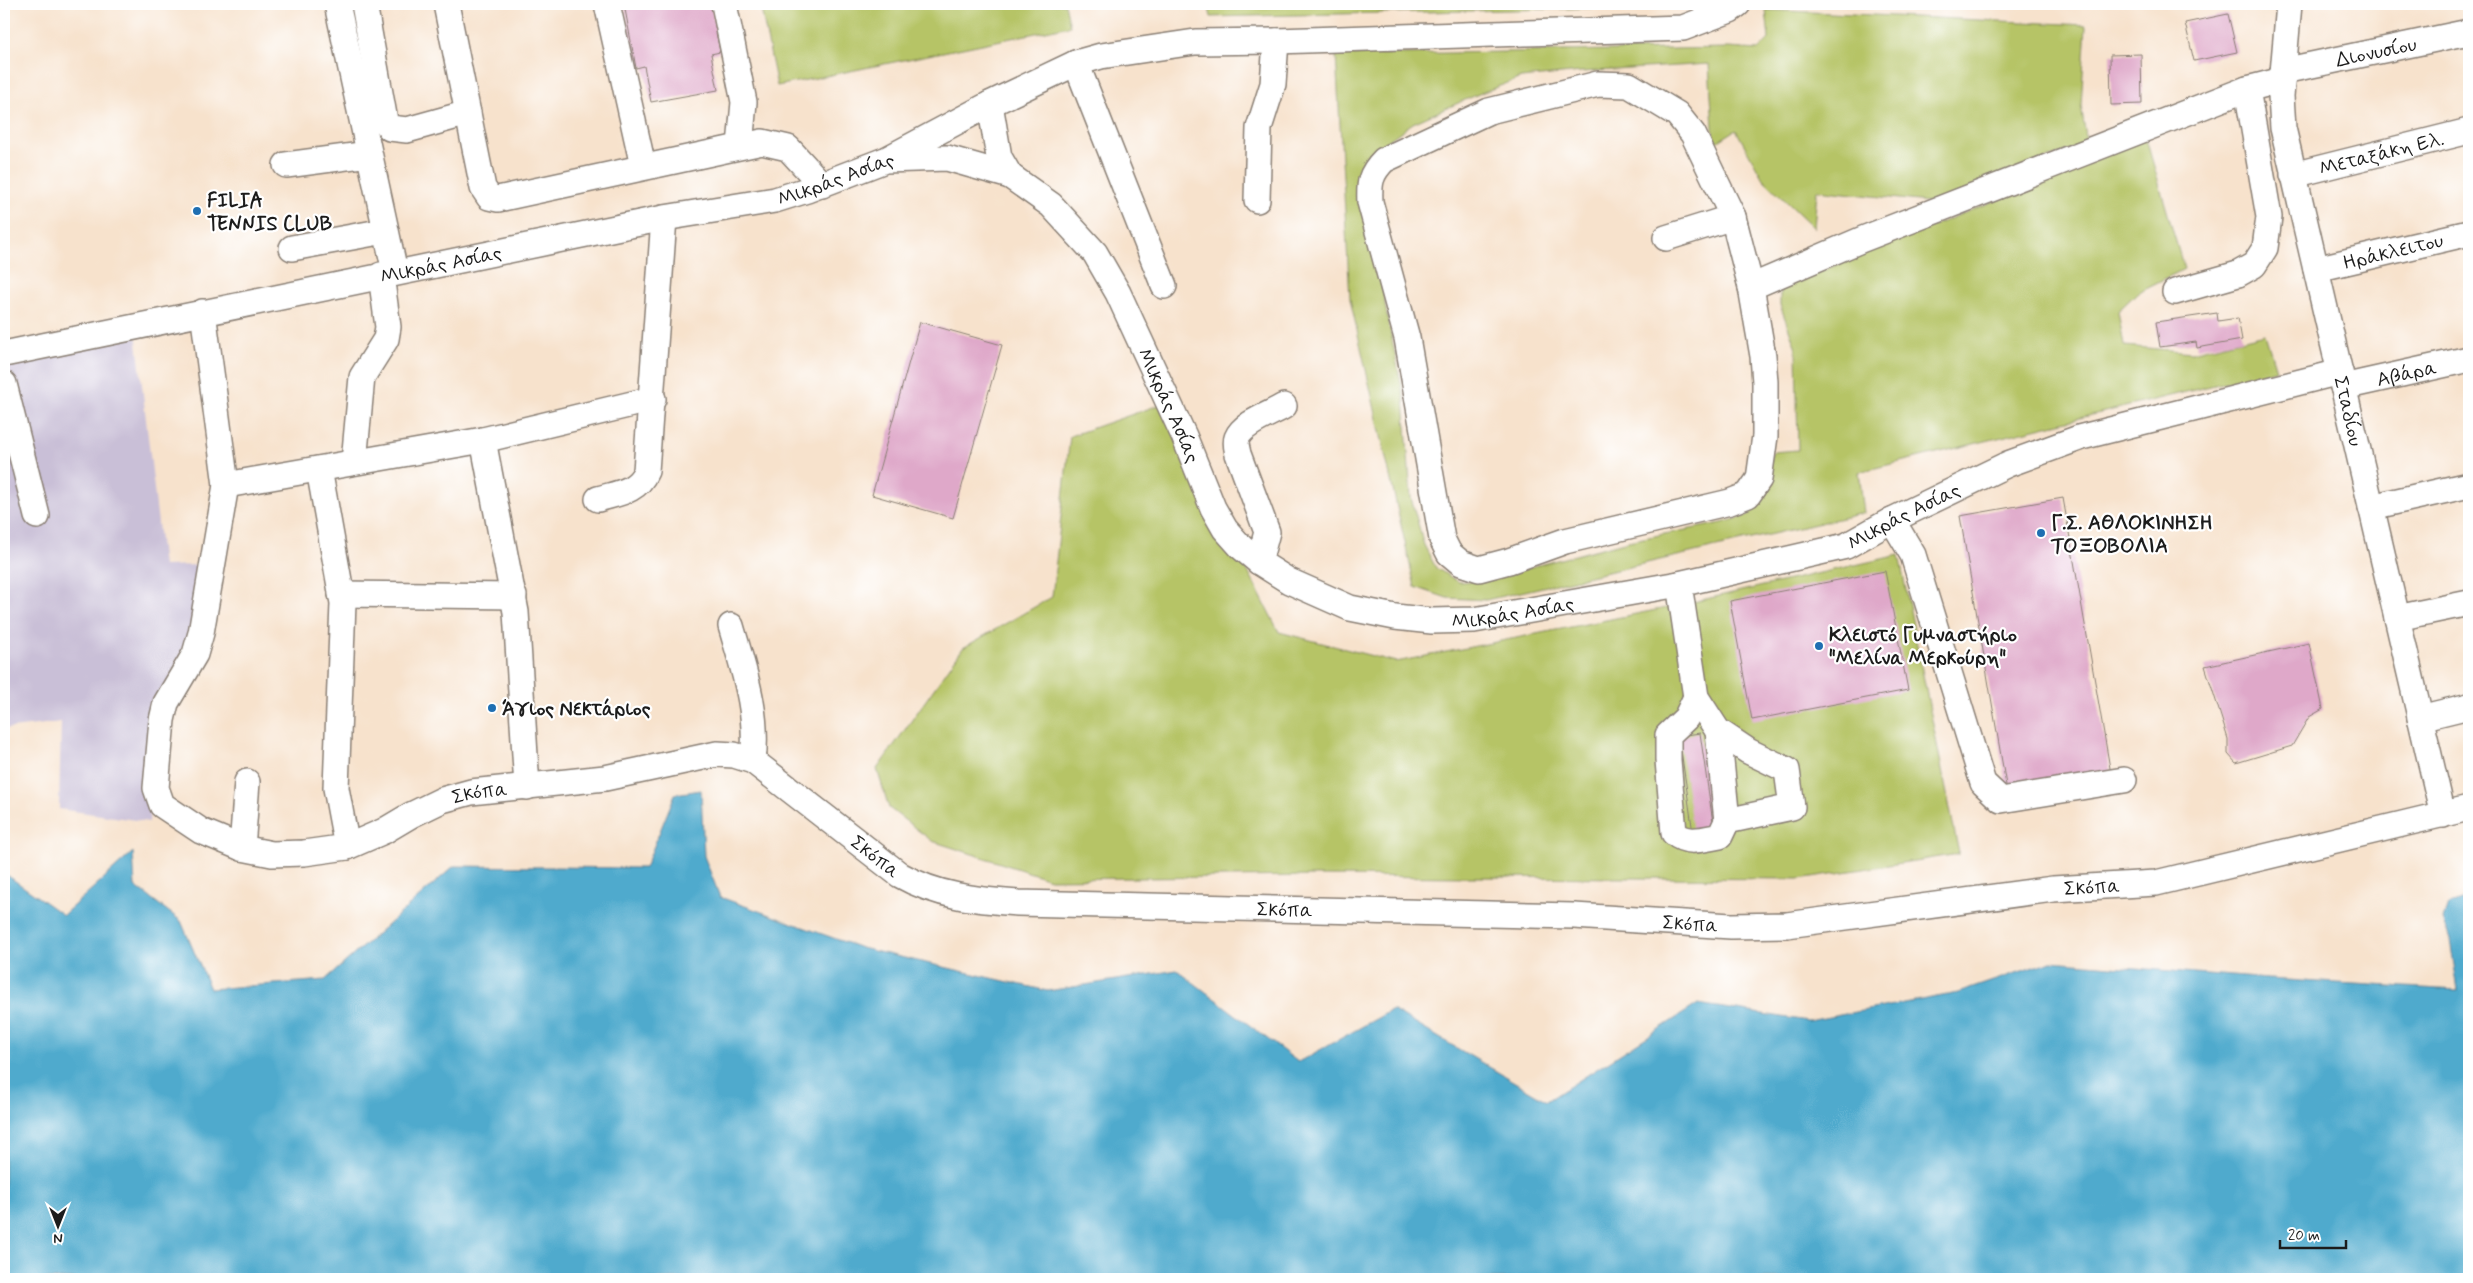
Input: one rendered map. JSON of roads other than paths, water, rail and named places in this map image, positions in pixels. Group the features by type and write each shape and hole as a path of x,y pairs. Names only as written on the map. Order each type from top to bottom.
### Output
{"street":[{"path":"337,4 385,231 388,274 388,328 386,338 362,377 354,462"},
{"path":"364,4 385,121 390,128 407,130 468,113"},
{"path":"446,4 483,188 489,198 498,199 643,166 762,142 788,148 822,185"},
{"path":"607,4 643,166"},
{"path":"724,4 744,102 740,146"},
{"path":"885,160 990,104 1076,63 1101,56 1195,42 1683,28 1730,10 1738,4"},
{"name":"Σταδίου","path":"2289,4 2282,75 2281,112 2293,175 2443,815"},
{"name":"Διονυσίου","path":"1751,287 1863,239 2282,75 2469,32"},
{"path":"1256,200 1259,128 1272,84 1276,41"},
{"path":"1076,63 1164,286"},
{"path":"1598,84 1629,85 1677,114 1693,134 1733,217 1751,287 1766,382 1765,436 1759,479 1748,495 1730,502 1565,541 1509,561 1479,569 1461,563 1449,553 1442,539 1405,330 1370,202 1369,182 1374,170 1384,160 1489,111 1598,84"},
{"path":"2175,292 2238,274 2254,265 2265,248 2269,217 2247,89"},
{"path":"990,104 999,157 1010,176"},
{"name":"Μεταξάκη Ελ.","path":"2293,175 2469,131"},
{"path":"286,165 369,154"},
{"name":"Μικράς Ασίας","path":"4,354 664,218 775,200 822,185 885,160 947,158 1010,176 1050,205 1094,253 1118,293 1184,436 1213,508 1225,529 1259,562 1289,582 1350,608 1395,617 1432,621 1474,620 1679,584 1846,546 1892,520 2008,464 2082,437 2342,380"},
{"path":"1666,238 1733,217"},
{"path":"598,499 631,490 642,481 646,471 653,399 664,218"},
{"path":"292,248 385,231"},
{"name":"Ηράκλειτου","path":"2316,269 2469,233"},
{"path":"204,312 226,485 483,440 653,399"},
{"name":"Αβάρα","path":"2342,380 2469,359"},
{"path":"4,384 37,516"},
{"path":"1259,562 1267,532 1238,454 1238,437 1248,426 1284,406"},
{"path":"483,440 514,596 527,787"},
{"path":"319,469 343,603 336,788 347,847"},
{"name":"Σκόπα","path":"226,485 201,633 195,654 166,703 162,720 156,788 162,805 201,832 242,848 272,854 304,853 347,847 384,831 411,814 442,800 471,792 605,778 717,754 734,754 753,761 886,866 916,884 957,896 1018,902 1574,916 1731,926 1787,925 2053,888 2156,883 2469,808"},
{"path":"2371,507 2469,485"},
{"path":"1892,520 1913,555 1983,783 2001,800 2124,780"},
{"path":"1679,584 1696,697 1718,731 1748,751 1787,770 1792,807 1726,821"},
{"path":"341,594 514,596"},
{"path":"2397,618 2469,603"},
{"path":"731,626 751,695 755,717 756,736 753,761"},
{"path":"1696,697 1686,718 1668,735 1668,760 1674,833 1681,839 1698,840 1720,836 1726,821 1718,731"},
{"path":"2420,718 2469,706"},
{"path":"242,848 247,782"}],"water":[{"path":"701,790 704,856 720,897 861,948 1048,991 1177,970 1298,1062 1392,1010 1547,1101 1698,1004 1808,1021 1958,993 2051,961 2268,979 2458,990 2450,940 2443,920 2448,905 2469,897 2469,1279 4,1279 4,873 63,915 133,852 135,886 181,921 210,989 325,980 454,866 645,868 675,794"}],"place":[{"name":"FILIA TENNIS CLUB","path":"197,211"},
{"name":"Γ.Σ. ΑΘΛΟΚΙΝΗΣΗ ΤΟΞΟΒΟΛΙΑ","path":"2041,533"},
{"name":"Κλειστό Γυμναστήριο \"Μελίνα Μερκούρη\"","path":"1819,646"},
{"name":"Άγιος Νεκτάριος","path":"492,708"}]}
